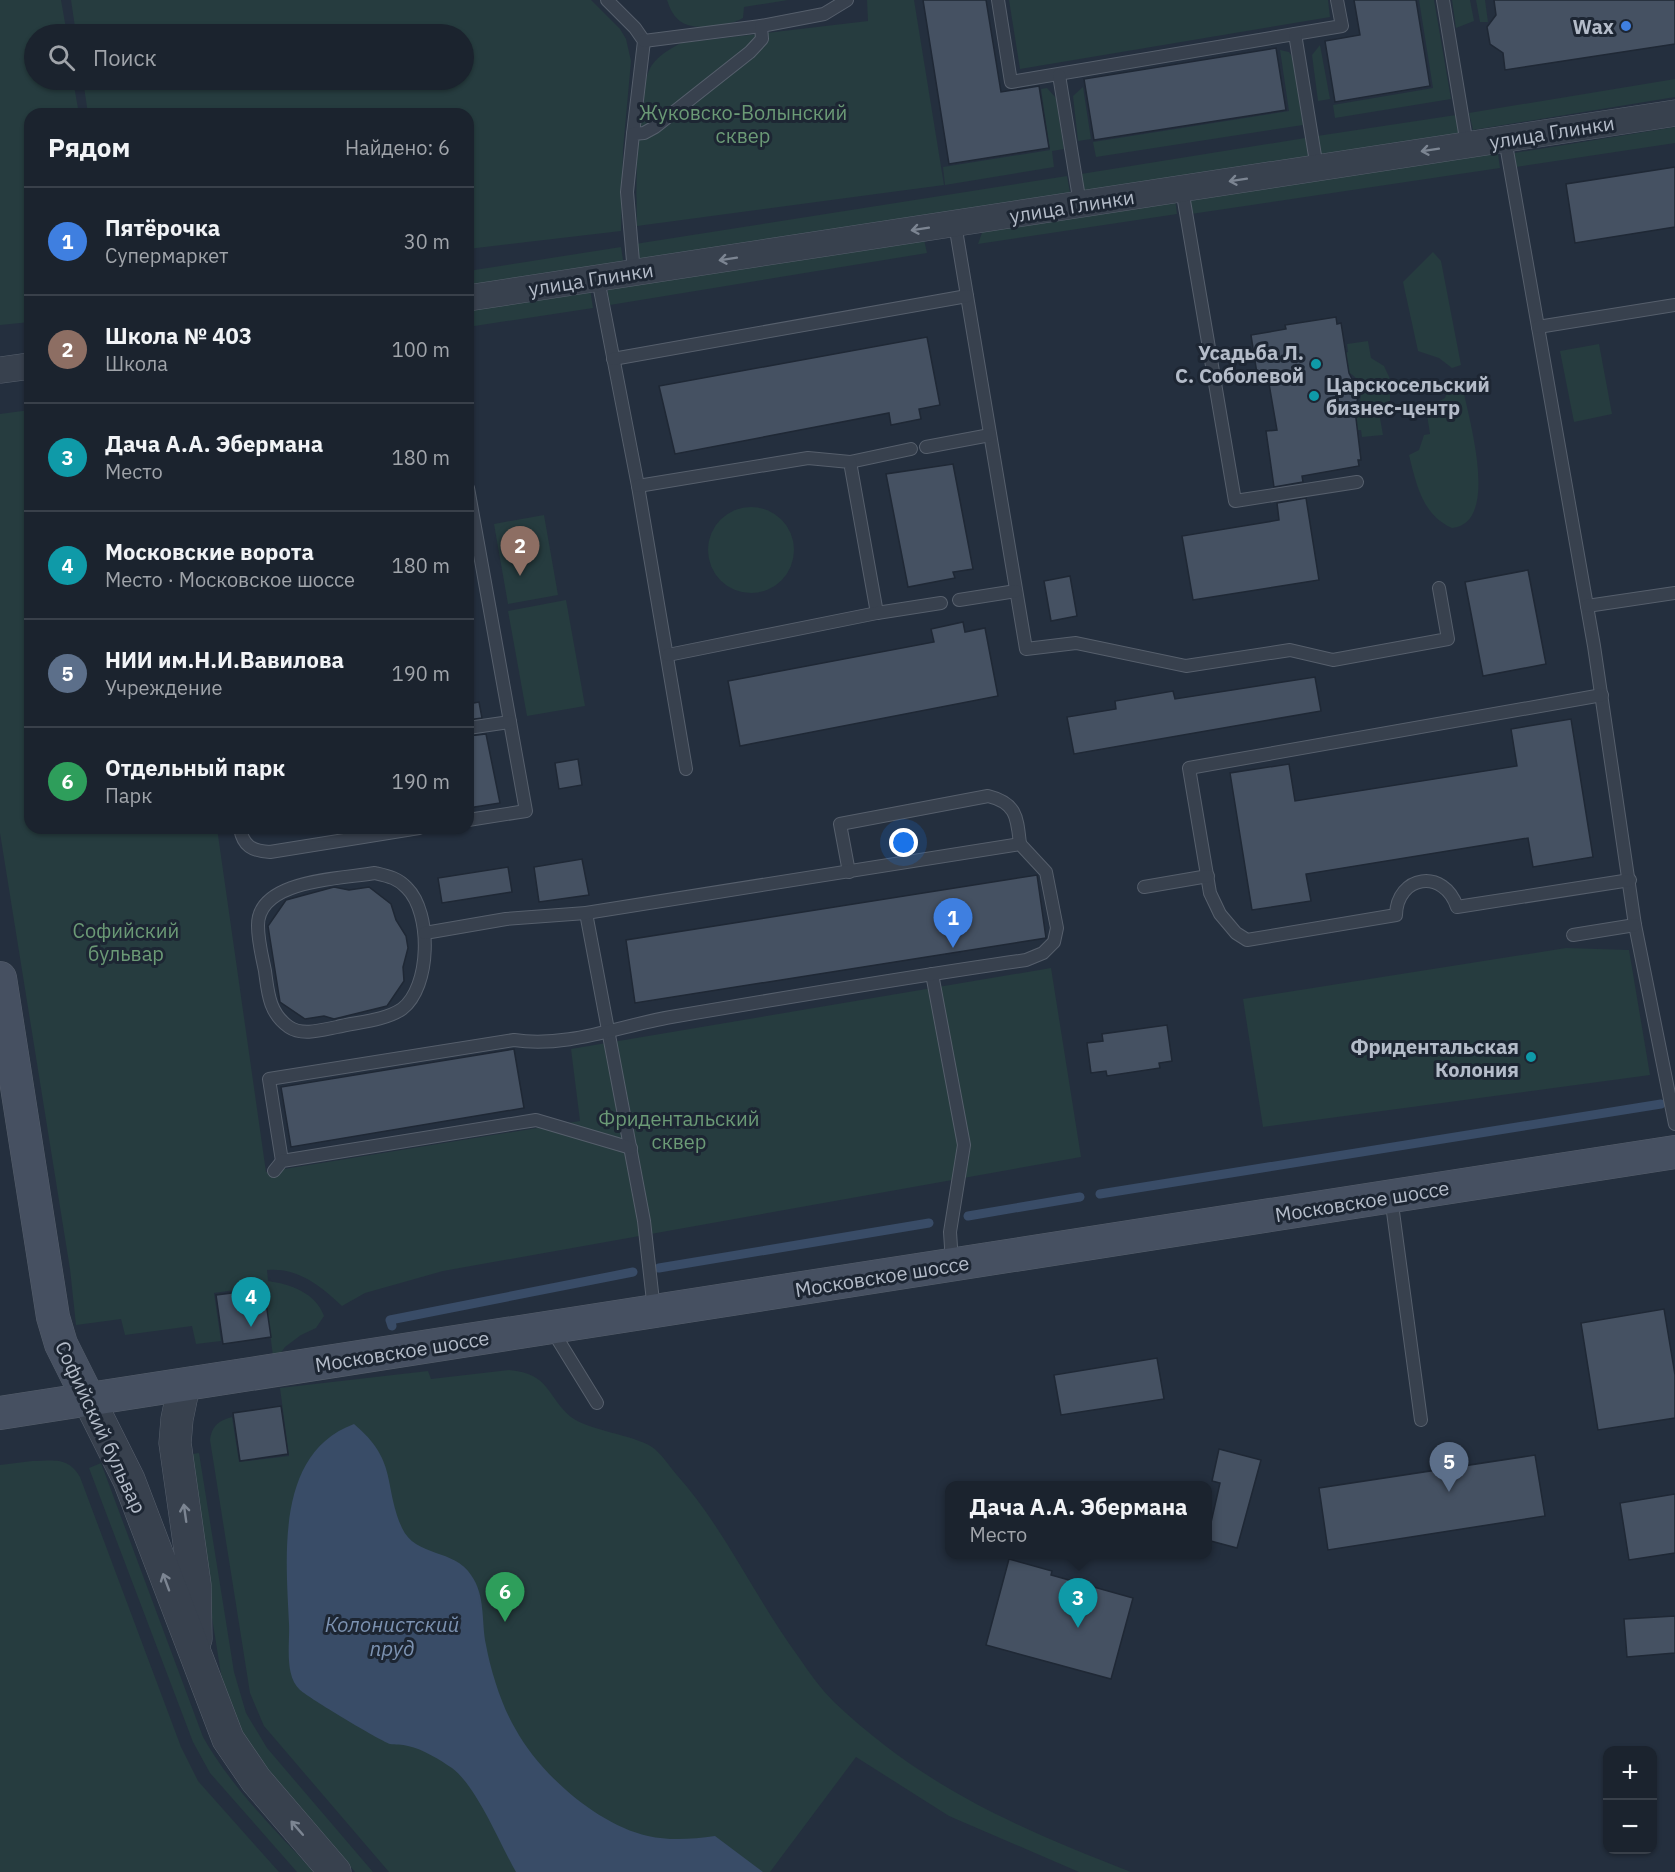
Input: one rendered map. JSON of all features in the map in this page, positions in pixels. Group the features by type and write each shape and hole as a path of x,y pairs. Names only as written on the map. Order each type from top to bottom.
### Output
{"main road":[{"name":"Софийский бульвар","path":"0,978 6,1053 53,1317 61,1344 89,1400"},
{"name":"Московское шоссе","path":"0,1413 1675,1152"}],"street":[{"name":"улица Глинки","path":"474,297 1675,112"},
{"path":"0,370 24,367"},
{"name":"Софийский бульвар","path":"184,1385 175,1443 195,1585 196,1655"},
{"name":"Софийский бульвар","path":"89,1400 129,1480 228,1740 256,1780 335,1872"}],"lane":[{"path":"607,0 635,28 644,41 627,192 634,273"},
{"path":"644,41 762,26 824,14 847,0"},
{"path":"998,0 1011,82 1342,26 1337,0"},
{"path":"1443,0 1467,145"},
{"path":"633,134 644,133 655,127 750,52 762,39 762,26"},
{"path":"1295,34 1317,168"},
{"path":"1059,75 1080,204"},
{"path":"1504,139 1602,695 1635,925 1675,1124"},
{"path":"1182,189 1235,501 1357,482"},
{"path":"955,224 1026,650 1076,643 1186,666 1290,650 1333,660 1448,639 1440,588"},
{"path":"598,279 638,486 686,769"},
{"path":"613,359 967,297"},
{"path":"1538,327 1675,304"},
{"path":"926,447 990,435"},
{"path":"638,486 808,458 850,462 911,449"},
{"path":"850,462 877,613"},
{"path":"474,521 526,811 474,819"},
{"path":"959,600 1016,591"},
{"path":"1587,606 1675,593"},
{"path":"668,656 877,613 941,603"},
{"path":"1602,695 1189,768 1210,893 1220,914 1236,933 1247,940 1396,915 1399,897 1413,884 1422,881 1440,884 1448,890 1457,907 1630,880"},
{"path":"474,727 510,722"},
{"path":"631,1148 536,1120 278,1166 268,1079 514,1040 540,1044 609,1031 631,1024 1026,960 1043,953 1054,942 1057,928 1046,872 1020,844 1017,821 1012,808 1002,799 988,796 840,824 849,872"},
{"path":"242,834 246,845 256,852 270,852 382,834"},
{"path":"425,933 506,919 586,913 1020,844"},
{"path":"375,873 393,877 407,887 417,901 425,933 417,990 402,1008 389,1016 313,1032 294,1031 281,1022 271,1006 257,925 261,911 270,898 285,888 375,873"},
{"path":"1144,887 1208,876"},
{"path":"586,913 644,1221 654,1311"},
{"path":"1573,935 1635,925"},
{"path":"932,974 964,1145 950,1232 952,1265"},
{"path":"1391,1196 1421,1420"},
{"path":"551,1327 597,1403"}],"green space":[{"path":"0,0 61,0 65,24 24,24 24,90 75,90 78,108 24,108 24,323 0,325"},
{"name":"Жуковско-Волынский сквер","path":"71,0 591,0 620,29 626,39 631,61 623,149 621,231 474,248 474,108 87,108 84,90 474,90 474,24 75,24"},
{"path":"667,0 788,0 744,7 743,18 738,21 697,27 680,21"},
{"name":"Жуковско-Волынский сквер","path":"867,0 914,0 944,185 637,226 640,118 647,77 658,58 681,43 868,21"},
{"path":"1009,0 1328,0 1330,17 1020,69"},
{"path":"1419,0 1434,0 1451,99 1335,118 1333,105 1433,88"},
{"path":"1452,0 1470,0 1474,21 1456,28"},
{"path":"1476,0 1485,0 1488,22 1480,22"},
{"path":"1320,45 1330,99 1318,101 1312,55"},
{"path":"1280,50 1289,52 1293,58 1303,125 1096,157 1093,142 1289,111"},
{"path":"1675,79 1675,97 1473,130 1469,113"},
{"path":"1083,87 1091,139 1078,141 1073,96"},
{"path":"1047,88 1056,98 1064,149 1052,151 1054,167 945,185 943,167 1050,150 1041,89"},
{"path":"1456,115 1459,138 1321,160 1317,136"},
{"path":"1675,127 1675,143 1516,167 1514,153"},
{"path":"1305,138 1309,160 1085,196 1081,174"},
{"path":"1497,147 1500,168 1191,214 1188,194"},
{"path":"1067,176 1071,198 639,265 635,244"},
{"path":"1175,198 1177,214 978,244 983,230"},
{"path":"923,235 927,253 610,305 607,287"},
{"path":"621,247 624,266 474,289 474,270"},
{"path":"1433,252 1441,261 1461,365 1452,368 1439,358 1418,351 1403,282"},
{"path":"590,289 593,308 474,326 474,307"},
{"path":"1368,341 1371,358 1384,366 1390,379 1390,403 1380,418 1383,435 1362,437 1361,430 1356,430 1353,413 1360,402 1360,384 1353,375 1347,372 1343,353 1348,352 1347,344"},
{"path":"1599,344 1612,414 1574,422 1560,351"},
{"path":"1461,380 1478,464 1478,488 1475,507 1467,522 1452,528 1442,522 1427,507 1418,487 1409,455 1419,450 1424,435 1430,434 1426,408 1445,398 1450,384"},
{"name":"Фридентальский сквер","path":"24,411 24,834 218,834 266,1172 580,1121 571,1049 1051,968 1081,1157 443,1271 365,1293 342,1306 308,1279 288,1272 267,1270 268,1281 285,1284 309,1296 324,1316 316,1328 301,1335 285,1347 280,1354 273,1356 264,1286 214,1293 221,1341 196,1344 192,1326 125,1335 121,1319 76,1325 70,1269 0,833 0,414"},
{"path":"751,507 775,514 787,526 794,550 787,574 775,586 751,593 727,586 715,574 708,550 715,526 727,514"},
{"path":"544,515 558,595 508,604 494,524"},
{"path":"566,600 585,706 527,716 508,611"},
{"path":"1566,948 1629,950 1650,1075 1263,1127 1243,999"},
{"path":"509,1370 523,1372 540,1381 563,1409 578,1422 634,1439 652,1447 659,1453 725,1540 769,1613 812,1676 834,1702 868,1732 903,1759 974,1802 1049,1839 1131,1872 1079,1872 949,1816 856,1757 770,1872 389,1872 264,1726 250,1693 211,1435 216,1425 232,1417 239,1462 289,1456 280,1388 428,1371 431,1379"},
{"path":"199,1453 234,1672 246,1713 267,1748 373,1872 355,1872 243,1740 221,1674 186,1455"},
{"path":"32,1461 65,1463 80,1477 181,1747 198,1781 279,1872 0,1872 0,1465"},
{"path":"101,1463 203,1737 240,1791 314,1872 297,1872 210,1773 193,1742 89,1468"}],"water":[{"name":"Колонистский пруд","path":"354,1424 368,1437 384,1462 396,1512 408,1537 425,1549 446,1556 464,1567 476,1583 481,1600 488,1655 498,1689 516,1730 540,1764 572,1795 610,1821 629,1830 656,1838 682,1839 715,1836 763,1872 516,1872 479,1802 452,1768 420,1750 383,1741 300,1690 292,1676 289,1659 287,1539 291,1510 298,1482 310,1458 328,1438"}],"building":[{"path":"923,0 986,0 1001,92 1039,86 1049,148 949,164"},
{"path":"1354,0 1416,0 1430,86 1335,102 1325,41 1360,35"},
{"path":"1494,0 1675,0 1675,44 1505,70 1503,53 1490,44 1487,27 1496,15"},
{"path":"1276,48 1286,110 1094,140 1084,79"},
{"path":"1675,167 1675,227 1575,243 1566,184"},
{"name":"Царскосельский бизнес-центр","path":"1336,317 1337,324 1341,323 1349,373 1359,393 1355,410 1361,460 1358,460 1359,466 1302,476 1303,482 1274,487 1266,431 1277,430 1268,378 1258,380 1251,335 1286,329 1285,325"},
{"path":"927,337 940,405 919,409 921,419 891,425 889,413 675,454 659,386"},
{"path":"953,464 973,569 953,572 955,578 908,587 886,474"},
{"path":"1306,498 1319,580 1193,600 1182,536 1279,520 1277,503"},
{"path":"1528,570 1546,664 1483,676 1465,582"},
{"path":"1070,576 1077,616 1051,621 1044,581"},
{"path":"963,622 965,632 985,628 998,696 740,746 728,681 934,642 931,629"},
{"path":"1315,677 1321,711 1074,754 1067,717 1116,709 1115,701 1173,691 1175,699"},
{"path":"479,702 482,718 474,719 474,703"},
{"path":"1571,719 1593,857 1533,867 1528,838 1306,874 1311,901 1252,910 1230,773 1289,764 1295,801 1517,766 1511,729"},
{"path":"486,734 500,803 474,807 474,735"},
{"path":"578,759 582,785 559,789 555,763"},
{"path":"582,859 589,895 539,902 534,867"},
{"path":"508,867 512,892 442,903 438,878"},
{"path":"1037,875 1046,938 635,1003 626,940"},
{"path":"334,887 349,890 369,887 391,904 396,920 406,936 408,948 403,967 404,981 387,1006 334,1019 324,1016 305,1019 280,1002 268,926 286,900"},
{"path":"1167,1025 1172,1061 1159,1063 1160,1068 1107,1076 1106,1071 1091,1073 1087,1043 1103,1041 1102,1034"},
{"path":"514,1049 524,1108 291,1147 281,1087"},
{"path":"264,1289 271,1337 223,1344 216,1295"},
{"path":"1664,1309 1675,1375 1675,1418 1598,1430 1581,1323"},
{"path":"1157,1358 1164,1399 1061,1415 1054,1375"},
{"path":"281,1406 288,1454 240,1461 233,1413"},
{"path":"1219,1449 1261,1460 1237,1548 1212,1541 1212,1518 1220,1483 1212,1481"},
{"path":"1535,1455 1545,1516 1328,1550 1319,1488"},
{"path":"1675,1494 1675,1553 1629,1560 1620,1503"},
{"path":"1009,1559 1052,1571 1051,1575 1133,1598 1111,1679 986,1645"},
{"path":"1675,1616 1675,1653 1627,1657 1624,1619"}],"waterway":[{"path":"1100,1194 1661,1104"},
{"path":"968,1216 1080,1197"},
{"path":"659,1268 929,1223"},
{"path":"392,1326 390,1320 633,1272"}],"place":[{"name":"Wax","path":"1626,26"},
{"name":"Усадьба Л. С. Соболевой","path":"1316,364"},
{"name":"Царскосельский бизнес-центр","path":"1314,396"},
{"name":"Школа № 403","path":"520,576"},
{"name":"Пятёрочка","path":"953,948"},
{"name":"Фридентальская Колония","path":"1531,1057"},
{"name":"Московские ворота","path":"251,1327"},
{"name":"НИИ им.Н.И.Вавилова","path":"1449,1492"},
{"name":"Отдельный парк","path":"505,1622"},
{"name":"Дача А.А. Эбермана","path":"1078,1628"}]}
